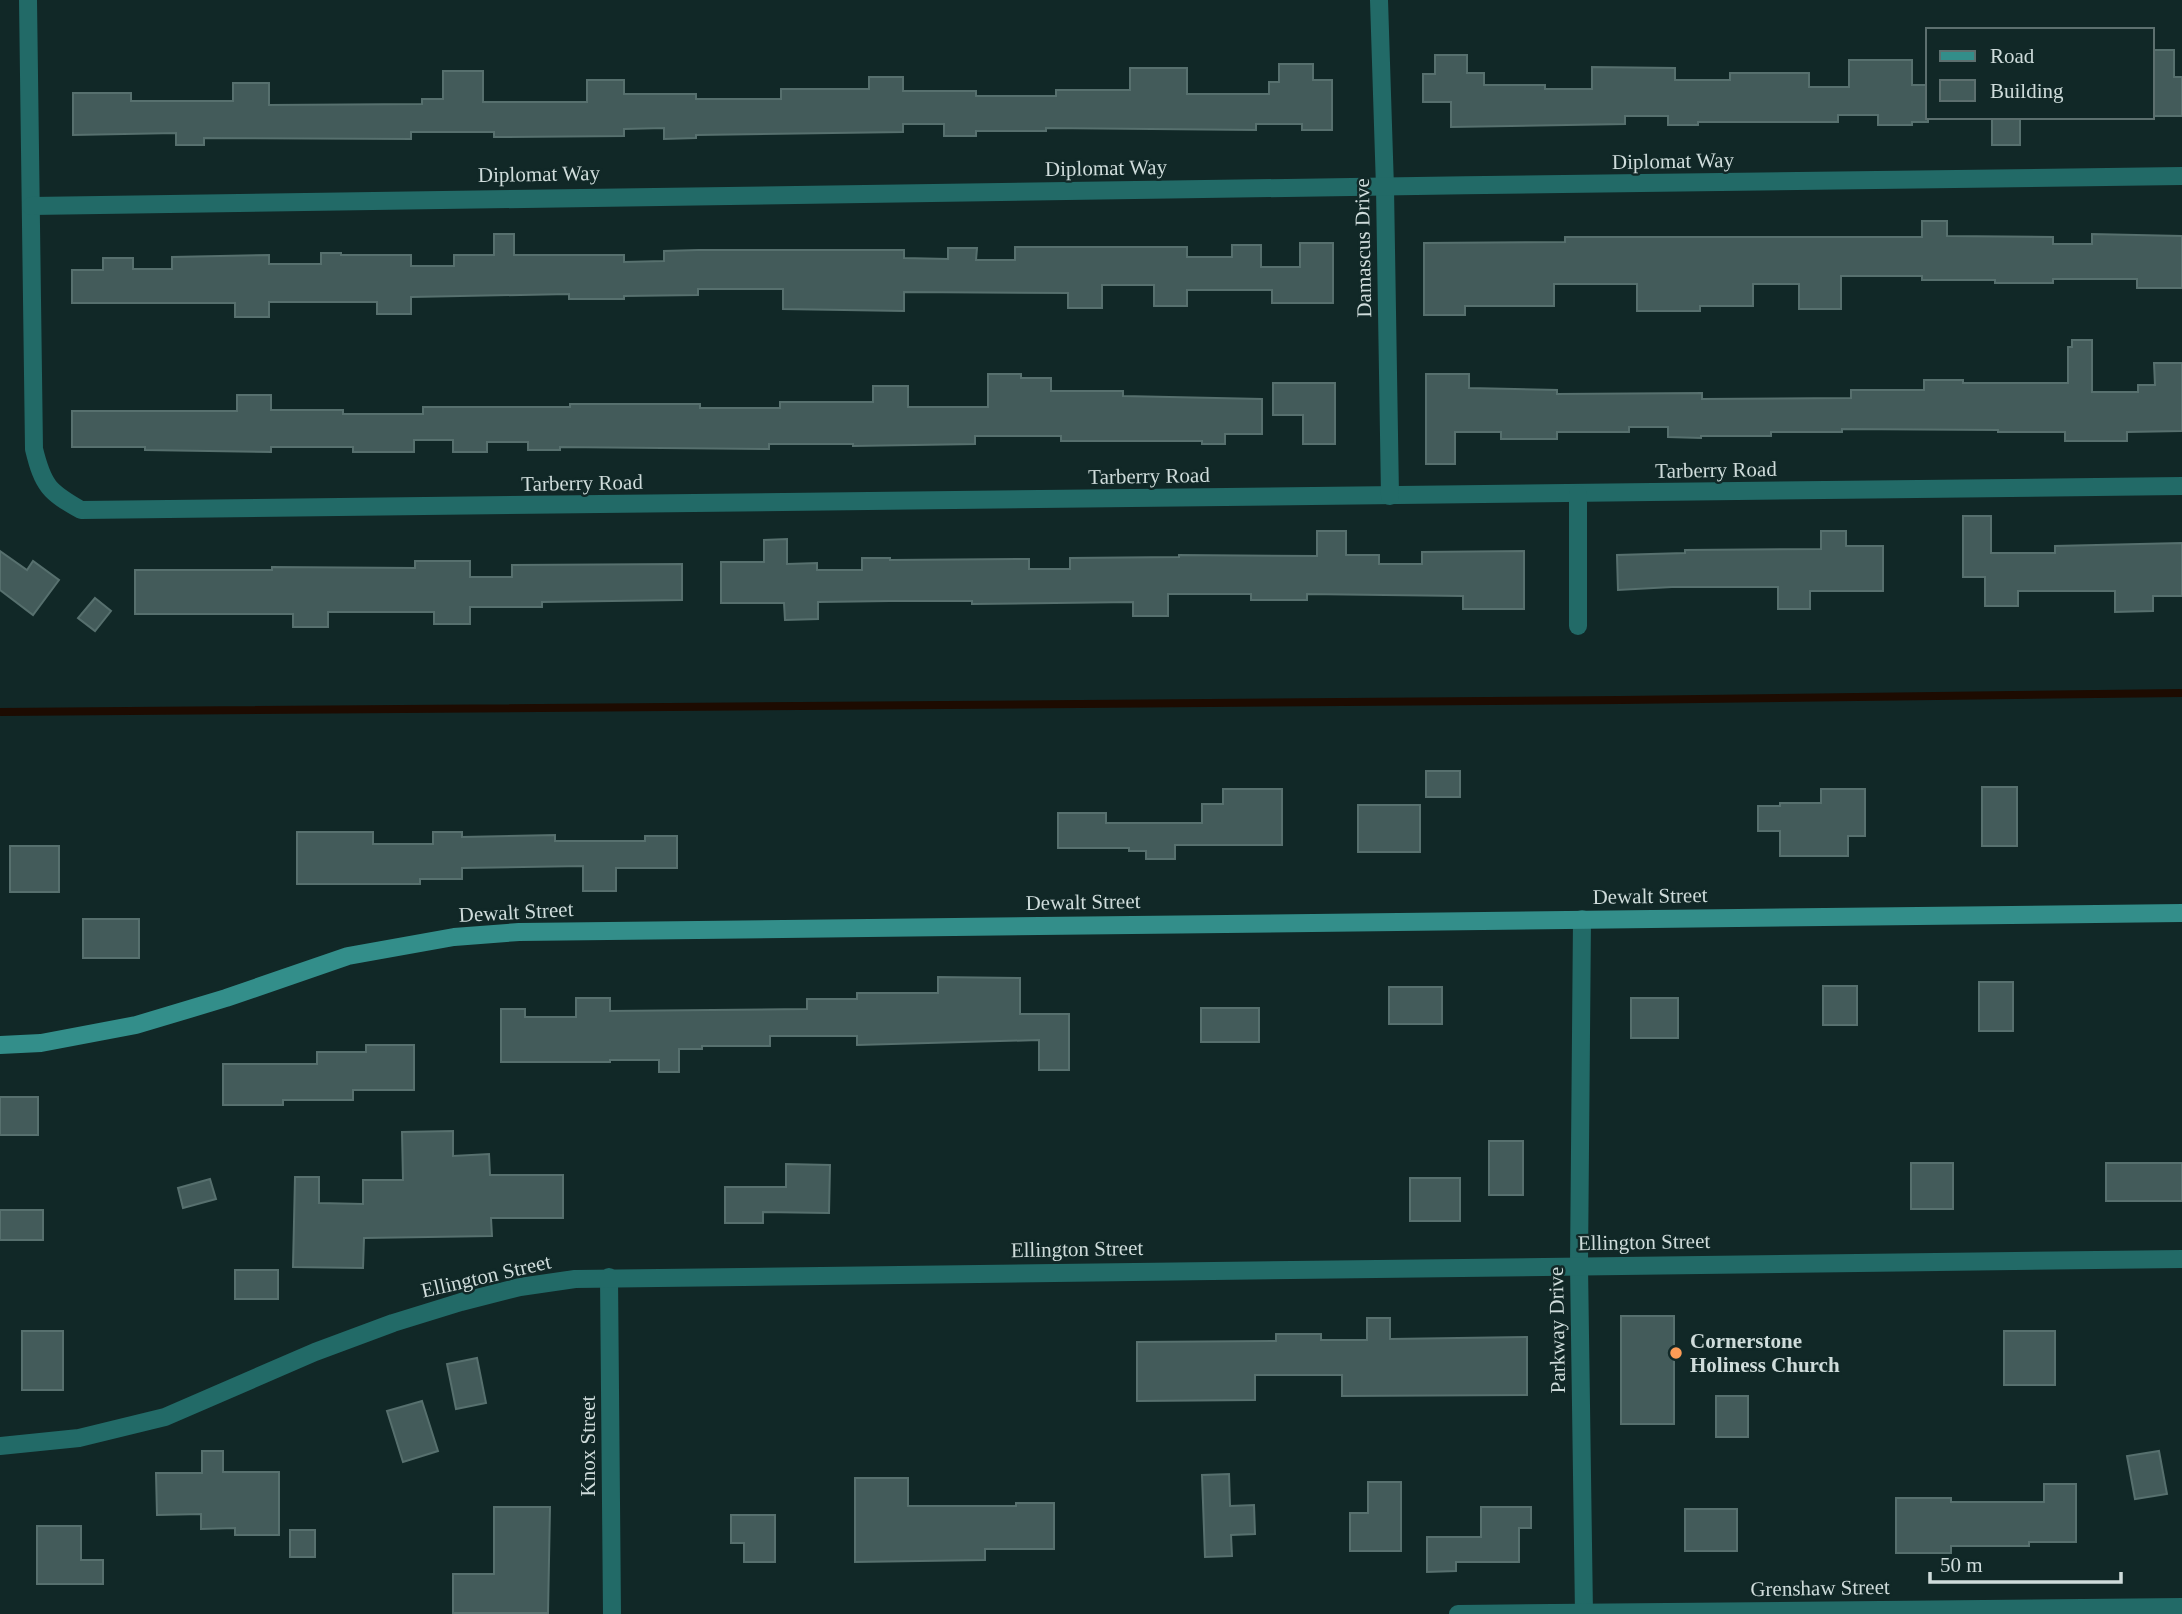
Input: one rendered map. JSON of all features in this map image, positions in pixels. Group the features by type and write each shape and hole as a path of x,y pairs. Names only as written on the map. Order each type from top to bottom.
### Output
{"street":[{"name":"Tarberry Road","path":"28,0 34,449 41,477 59,497 81,510 2182,486"},
{"name":"Damascus Drive","path":"1379,0 1390,496"},
{"name":"Diplomat Way","path":"31,206 2182,176"},
{"path":"1578,494 1578,626"},
{"name":"Dewalt Street","path":"0,1045 41,1043 136,1025 226,999 348,956 454,937 519,932 2182,913"},
{"name":"Parkway Drive","path":"1582,919 1579,1265 1584,1613"},
{"name":"Ellington Street","path":"0,1446 79,1438 165,1417 315,1352 404,1320 520,1287 575,1279 2182,1259"},
{"name":"Knox Street","path":"609,1277 612,1614"},
{"name":"Grenshaw Street","path":"1458,1614 2182,1607"}],"building":[{"path":"2154,50 2174,50 2174,77 2182,77 2182,116 2154,116"},
{"path":"1435,55 1467,55 1467,73 1484,73 1484,85 1545,85 1545,89 1592,89 1592,67 1675,68 1675,80 1730,80 1730,73 1809,73 1809,87 1849,87 1849,60 1912,60 1912,85 1926,85 1928,122 1878,125 1878,115 1838,115 1838,122 1698,122 1698,125 1668,125 1668,116 1625,116 1625,124 1451,127 1451,102 1423,102 1423,74 1435,74"},
{"path":"1279,64 1313,64 1313,80 1332,80 1332,130 1302,130 1302,124 1256,124 1256,130 1046,128 1046,131 976,131 976,136 944,136 944,124 903,124 903,132 696,135 696,138 664,139 664,128 624,129 624,136 494,137 494,132 411,132 411,139 204,138 204,145 176,145 176,133 73,135 73,93 131,93 131,101 233,101 233,83 269,83 269,105 422,104 422,99 443,99 443,71 483,71 483,102 587,102 587,80 624,80 624,94 696,94 696,99 781,99 781,89 869,89 869,77 903,77 903,91 976,91 976,96 1056,96 1056,90 1130,90 1130,68 1187,68 1187,94 1269,94 1269,82 1279,82"},
{"path":"1992,119 2020,119 2020,145 1992,145"},
{"path":"1922,221 1947,221 1947,236 2053,237 2053,244 2092,244 2092,234 2182,236 2182,288 2137,288 2137,279 2053,279 2053,283 1995,283 1995,280 1922,280 1922,276 1841,276 1841,309 1799,309 1799,284 1753,284 1753,306 1700,306 1700,311 1637,311 1637,284 1554,284 1554,306 1465,306 1465,315 1424,315 1424,243 1565,242 1565,237 1922,237"},
{"path":"494,234 514,234 514,255 624,255 624,262 664,261 664,251 698,250 904,250 904,258 948,259 948,248 977,248 976,260 1015,260 1015,247 1187,247 1187,257 1232,257 1232,245 1261,245 1261,267 1300,267 1300,243 1333,243 1333,303 1272,303 1272,290 1187,290 1187,306 1154,306 1154,285 1102,285 1102,308 1068,308 1068,293 904,292 904,311 783,309 783,289 698,289 698,295 624,296 624,299 569,299 569,294 411,297 411,314 377,314 377,302 269,302 269,317 235,317 235,303 72,303 72,270 103,270 103,258 133,258 133,269 172,269 172,257 269,255 269,264 321,264 321,253 341,253 411,255 411,266 454,266 454,255 494,255"},
{"path":"2072,340 2092,340 2092,392 2138,392 2138,385 2155,385 2154,363 2182,363 2182,431 2127,432 2127,441 2065,441 2065,432 1998,430 1842,429 1842,432 1771,432 1771,436 1701,438 1668,437 1668,427 1629,427 1629,432 1557,432 1557,439 1501,439 1501,432 1455,432 1455,464 1426,464 1426,374 1469,374 1469,388 1557,390 1557,394 1702,393 1702,399 1851,398 1851,390 1924,390 1924,380 1963,380 1963,383 2068,383 2068,347 2072,347"},
{"path":"988,374 1051,378 1051,391 1123,391 1123,396 1262,399 1262,434 1225,434 1225,444 1202,444 1202,441 1061,441 1061,436 975,436 975,444 769,444 769,449 560,447 560,450 528,450 528,442 487,442 487,452 453,452 453,440 414,440 414,452 353,452 353,447 271,447 271,452 72,447 72,411 237,411 237,395 271,395 271,410 343,410 343,414 423,414 423,407 570,407 570,404 700,404 700,408 780,408 780,402 873,402 873,386 908,386 908,407 988,407"},
{"path":"1273,383 1335,383 1335,444 1303,444 1303,415 1273,415"},
{"path":"1963,516 1991,516 1991,553 2055,553 2055,546 2182,543 2182,596 2153,596 2153,611 2115,612 2115,591 2018,591 2018,606 1985,606 1985,577 1963,577"},
{"path":"1317,531 1346,531 1346,555 1379,555 1379,564 1422,564 1422,552 1524,551 1524,609 1463,609 1463,596 1307,594 1307,600 1251,600 1251,594 1168,594 1168,616 1133,616 1133,602 972,604 972,601 890,601 818,602 818,619 785,620 784,603 721,603 721,562 764,562 764,540 787,539 787,564 817,563 817,570 862,570 862,558 1029,559 1029,569 1070,569 1070,558 1179,555 1317,556"},
{"path":"1821,531 1846,531 1846,546 1883,546 1883,591 1810,591 1810,609 1778,609 1778,587 1618,590 1617,555 1685,553 1685,550 1821,549"},
{"path":"0,551 27,570 33,561 59,580 33,615 0,590"},
{"path":"415,561 470,561 470,577 512,577 512,565 682,564 682,600 542,602 542,607 470,607 470,624 434,624 434,612 328,612 328,627 293,627 293,614 135,614 135,570 415,568"},
{"path":"95,598 111,611 95,631 78,618"},
{"path":"1426,771 1460,771 1460,797 1426,797"},
{"path":"1982,787 2017,787 2017,846 1982,846"},
{"path":"1223,789 1282,789 1282,845 1175,845 1175,859 1146,859 1146,851 1129,851 1129,848 1058,848 1058,813 1106,813 1106,823 1202,823 1202,804 1223,804"},
{"path":"1821,789 1865,789 1865,836 1848,836 1848,856 1780,856 1780,831 1758,831 1758,806 1821,803"},
{"path":"1358,805 1420,805 1420,852 1358,852"},
{"path":"297,832 373,832 373,844 433,844 433,832 462,832 462,837 555,835 555,841 645,841 645,836 677,836 677,868 616,868 616,891 583,891 583,866 462,868 462,879 420,879 420,884 297,884"},
{"path":"10,846 59,846 59,892 10,892"},
{"path":"83,919 139,919 139,958 83,958"},
{"path":"938,977 1020,978 1020,1014 1069,1014 1069,1070 1039,1070 1039,1040 857,1045 857,1036 770,1036 770,1046 702,1046 702,1049 679,1049 679,1072 659,1072 659,1060 501,1062 501,1009 525,1009 525,1017 576,1017 576,998 610,998 610,1011 807,1009 807,999 857,999 857,993 938,993"},
{"path":"1979,982 2013,982 2013,1031 1979,1031"},
{"path":"1823,986 1857,986 1857,1025 1823,1025"},
{"path":"1389,987 1442,987 1442,1024 1389,1024"},
{"path":"1631,998 1678,998 1678,1038 1631,1038"},
{"path":"1201,1008 1259,1008 1259,1042 1201,1042"},
{"path":"366,1045 414,1045 414,1090 353,1090 353,1100 283,1100 283,1105 223,1105 223,1064 317,1064 317,1052 366,1052"},
{"path":"0,1097 38,1097 38,1135 0,1135"},
{"path":"453,1131 453,1156 489,1154 490,1175 563,1175 563,1218 491,1218 492,1236 364,1238 363,1268 293,1267 295,1177 319,1177 319,1203 363,1204 363,1180 403,1180 402,1132"},
{"path":"1489,1141 1523,1141 1523,1195 1489,1195"},
{"path":"1911,1163 1953,1163 1953,1209 1911,1209"},
{"path":"2106,1163 2182,1163 2182,1201 2106,1201"},
{"path":"786,1164 830,1165 829,1213 763,1212 763,1223 725,1223 725,1187 786,1187"},
{"path":"1410,1178 1460,1178 1460,1221 1410,1221"},
{"path":"210,1179 216,1199 183,1208 178,1188"},
{"path":"0,1210 43,1210 43,1240 0,1240"},
{"path":"235,1270 278,1270 278,1299 235,1299"},
{"path":"1621,1316 1674,1316 1674,1424 1621,1424"},
{"path":"1367,1318 1390,1318 1390,1339 1527,1337 1527,1395 1342,1396 1342,1375 1255,1375 1255,1400 1137,1401 1137,1342 1276,1341 1276,1334 1321,1334 1321,1340 1367,1340"},
{"path":"22,1331 63,1331 63,1390 22,1390"},
{"path":"2004,1331 2055,1331 2055,1385 2004,1385"},
{"path":"477,1358 486,1403 456,1409 447,1364"},
{"path":"1716,1396 1748,1396 1748,1437 1716,1437"},
{"path":"422,1401 438,1451 403,1462 387,1411"},
{"path":"202,1451 223,1451 223,1472 279,1472 279,1535 235,1535 235,1528 201,1529 201,1514 157,1515 156,1473 202,1473"},
{"path":"2159,1451 2167,1494 2135,1499 2127,1456"},
{"path":"1229,1474 1230,1506 1254,1505 1255,1534 1231,1535 1232,1556 1205,1557 1202,1475"},
{"path":"855,1478 908,1478 908,1506 1016,1506 1016,1503 1054,1503 1054,1549 985,1549 985,1560 855,1562"},
{"path":"1368,1482 1401,1482 1401,1551 1350,1551 1350,1513 1368,1513"},
{"path":"2044,1484 2076,1484 2076,1542 2029,1542 2029,1546 1951,1546 1951,1553 1896,1553 1896,1498 1951,1498 1951,1502 2044,1502"},
{"path":"494,1507 550,1507 548,1613 453,1613 453,1574 494,1574"},
{"path":"1481,1507 1531,1507 1531,1528 1519,1528 1519,1562 1456,1562 1456,1571 1427,1572 1427,1537 1481,1537"},
{"path":"1685,1509 1737,1509 1737,1551 1685,1551"},
{"path":"731,1515 775,1515 775,1562 744,1562 744,1543 731,1543"},
{"path":"37,1526 81,1526 81,1560 103,1560 103,1584 37,1584"},
{"path":"290,1530 315,1530 315,1557 290,1557"}],"waterway":[{"path":"0,712 1621,700 2182,693"}],"place":[{"name":"Cornerstone Holiness Church","path":"1676,1353"}]}
